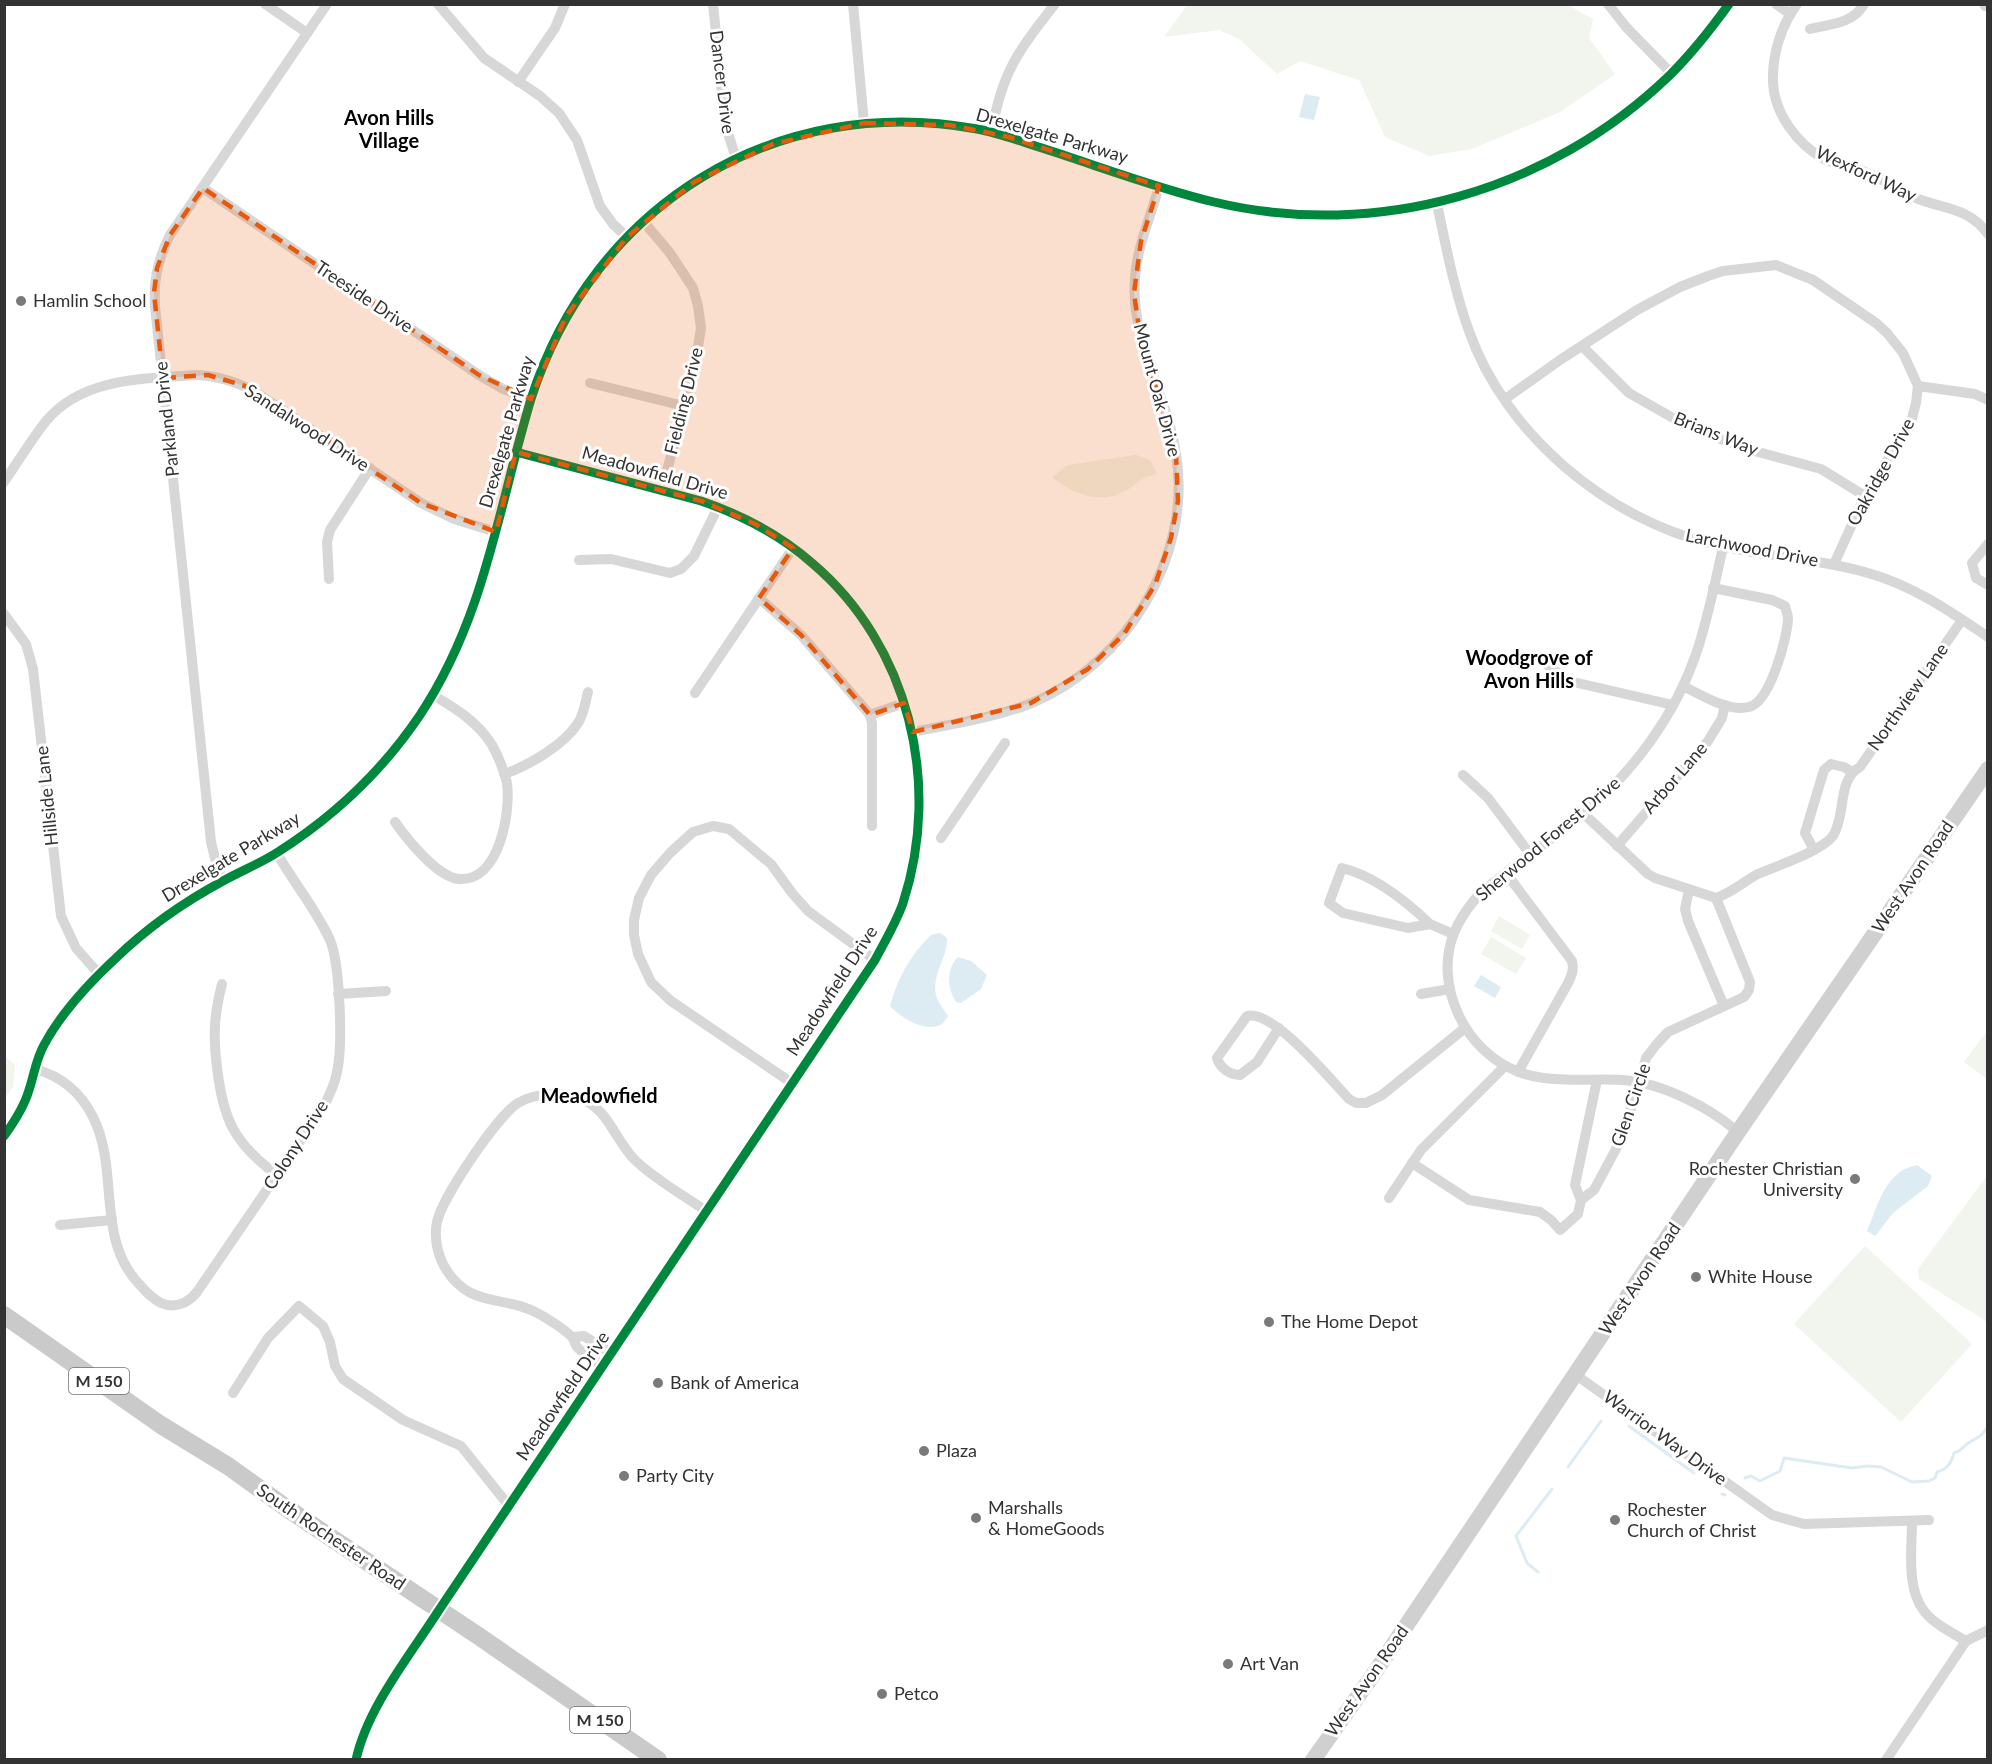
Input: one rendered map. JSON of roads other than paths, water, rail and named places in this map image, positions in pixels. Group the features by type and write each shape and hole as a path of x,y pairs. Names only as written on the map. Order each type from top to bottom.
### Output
{"main road":[{"name":"West Avon Road","path":"1313,1760 1738,1132 1988,769"},
{"name":"South Rochester Road","path":"4,1315 161,1425 214,1457 658,1760"}],"street":[{"path":"265,4 307,33"},
{"name":"Parkland Drive","path":"224,881 217,866 211,842 154,299 157,268 170,235 327,4"},
{"path":"438,4 478,52 549,104 567,123 581,149 600,206 613,224 627,237"},
{"path":"518,82 555,28 565,4"},
{"name":"Dancer Drive","path":"713,4 725,124 736,158"},
{"path":"853,4 864,123"},
{"path":"992,132 1001,93 1010,68 1023,45 1054,4"},
{"path":"1608,4 1626,27 1671,73"},
{"name":"Drexelgate Parkway","path":"4,1136 25,1103 43,1047 52,1031 99,974 156,924 177,909 277,853 330,814 368,779 405,735 433,695 467,627 485,574 531,399 548,352 566,316 594,274 627,237 643,221 694,182 736,158 789,138 864,123 927,123 992,132 1159,186 1236,207 1318,216 1378,213 1437,204 1509,180 1561,156 1608,126 1671,73 1729,4"},
{"path":"1776,4 1790,14"},
{"name":"Wexford Way","path":"1797,4 1779,38 1775,55 1773,86 1782,115 1798,138 1826,160 1865,172 1921,200 1957,209 1980,224 1988,234"},
{"path":"1810,29 1847,21 1857,15 1864,4"},
{"name":"Mount Oak Drive","path":"913,732 997,714 1031,703 1069,683 1102,657 1124,634 1155,585 1168,552 1176,518 1178,468 1163,399 1140,335 1134,293 1141,241 1159,186"},
{"name":"Treeside Drive","path":"202,188 479,375 502,389 531,399"},
{"name":"Larchwood Drive","path":"1437,204 1447,255 1469,331 1487,370 1505,399 1541,444 1593,490 1617,506 1677,534 1723,547 1834,564 1870,573 1921,595 1988,637"},
{"name":"Fielding Drive","path":"643,221 693,288 701,328 700,345 662,490"},
{"path":"1505,399 1637,310 1680,287 1723,271 1776,266 1813,280 1876,323 1903,353 1918,386 1975,394 1988,400"},
{"name":"Brians Way","path":"1582,346 1629,393 1673,418 1721,440 1821,469 1865,496"},
{"name":"Sandalwood Drive","path":"4,482 47,419 78,395 102,385 196,375 220,377 234,381 255,392 431,508 461,521 496,532"},
{"path":"590,382 684,406"},
{"name":"Oakridge Drive","path":"1834,564 1865,496 1911,422 1918,386"},
{"name":"Meadowfield Drive","path":"356,1760 371,1718 439,1610 875,960 903,903 917,834 919,773 913,732 904,703 887,661 856,610 821,570 793,548 755,524 718,507 516,452"},
{"path":"329,579 327,542 330,530 370,468"},
{"path":"579,560 611,559 670,573 681,569 694,556 718,507"},
{"path":"1988,543 1972,563 1976,578 1988,585"},
{"name":"Sherwood Forest Drive","path":"1723,547 1696,654 1683,686 1659,729 1606,793 1476,898 1467,909 1454,934 1448,967 1450,989 1458,1015 1465,1028 1479,1046 1505,1066 1518,1072 1544,1078 1639,1082 1672,1092 1730,1124 1738,1132"},
{"path":"695,693 793,548"},
{"path":"1683,686 1725,705 1752,707 1768,686 1785,639 1788,618 1785,606 1772,600 1713,588"},
{"path":"759,598 801,635 870,715 872,723 872,826"},
{"name":"Hillside Lane","path":"4,614 23,639 33,669 61,916 76,948 99,974"},
{"name":"Northview Lane","path":"1716,898 1727,894 1755,876 1827,843 1834,834 1847,781 1852,772 1863,762 1962,620"},
{"path":"1535,656 1569,681 1673,705"},
{"path":"504,774 533,761 572,730 583,713 588,692"},
{"path":"395,822 411,845 446,873 461,879 479,874 493,855 504,832 508,808 504,774 493,746 479,728 465,716 433,695"},
{"path":"870,715 904,703"},
{"name":"Arbor Lane","path":"1617,846 1708,741 1722,718 1725,705"},
{"path":"941,838 1005,743"},
{"path":"1814,850 1804,833 1824,770 1831,764 1844,766 1852,772"},
{"path":"1463,775 1488,798 1530,854"},
{"path":"1584,813 1648,874 1716,898"},
{"path":"792,1083 671,1001 651,982 638,954 634,935 634,920 639,898 651,875 693,832 713,826 729,829 771,864 808,911 875,960"},
{"name":"Colony Drive","path":"35,1069 61,1079 82,1099 93,1115 105,1152 112,1220 120,1256 135,1281 159,1302 172,1305 190,1300 324,1107 333,1086 339,1058 336,962 329,938 277,853"},
{"path":"1430,924 1408,928 1343,913 1329,903 1342,868 1366,876 1416,910 1430,924 1454,934"},
{"path":"1506,873 1572,961 1573,967 1573,974 1518,1072"},
{"path":"1689,890 1685,909 1688,921 1724,1006"},
{"name":"Glen Circle","path":"1581,1200 1594,1190 1616,1149 1646,1058 1656,1045 1668,1032 1744,997 1749,990 1750,982 1716,898"},
{"path":"222,984 216,1006 214,1033 219,1089 224,1113 248,1151 277,1175"},
{"path":"1421,994 1450,989"},
{"path":"338,993 386,991"},
{"path":"1279,1028 1257,1062 1240,1075 1228,1071 1219,1062 1217,1058 1247,1016 1254,1014 1279,1028 1349,1099 1356,1103 1366,1103 1382,1095 1465,1028"},
{"path":"1389,1198 1421,1150 1505,1066"},
{"name":"Glen Circle","path":"1412,1163 1469,1200 1540,1212 1560,1230 1578,1214 1581,1200 1575,1185 1598,1080"},
{"path":"611,1353 584,1336 574,1337 534,1312 472,1295 450,1276 439,1253 436,1227 442,1207 454,1185 508,1112 524,1100 549,1094 573,1095 586,1100 603,1114 634,1160 706,1211"},
{"path":"60,1226 112,1220"},
{"path":"233,1393 268,1338 299,1306 323,1326 330,1342 335,1366 343,1379 403,1420 461,1446 509,1506"},
{"path":"574,1337 578,1348 603,1365"},
{"name":"Warrior Way Drive","path":"1576,1374 1772,1515 1804,1524 1929,1520"},
{"path":"1912,1521 1914,1591 1924,1611 1966,1641"},
{"path":"1890,1758 1966,1641 1988,1630"}],"waterway":[{"path":"1568,1467 1601,1421"},
{"path":"1629,1426 1694,1473"},
{"path":"1745,1478 1751,1476 1760,1481 1780,1471 1784,1458 1852,1468 1881,1467 1912,1482 1929,1481 1948,1465 1954,1453 1980,1436 1988,1427"},
{"path":"1538,1572 1527,1563 1516,1536 1552,1489"}],"place":[{"name":"Hamlin School","path":"21,301"},
{"name":"Rochester Christian University","path":"1855,1179"},
{"name":"White House","path":"1696,1277"},
{"name":"The Home Depot","path":"1269,1322"},
{"name":"Bank of America","path":"658,1383"},
{"name":"Plaza","path":"924,1451"},
{"name":"Party City","path":"624,1476"},
{"name":"Marshalls & HomeGoods","path":"976,1518"},
{"name":"Rochester Church of Christ","path":"1615,1520"},
{"name":"Art Van","path":"1228,1664"},
{"name":"Petco","path":"882,1694"}],"district":[{"name":"Avon Hills Village","path":"389,130"},
{"name":"Woodgrove of Avon Hills","path":"1529,670"},
{"name":"Meadowfield","path":"599,1096"}]}
